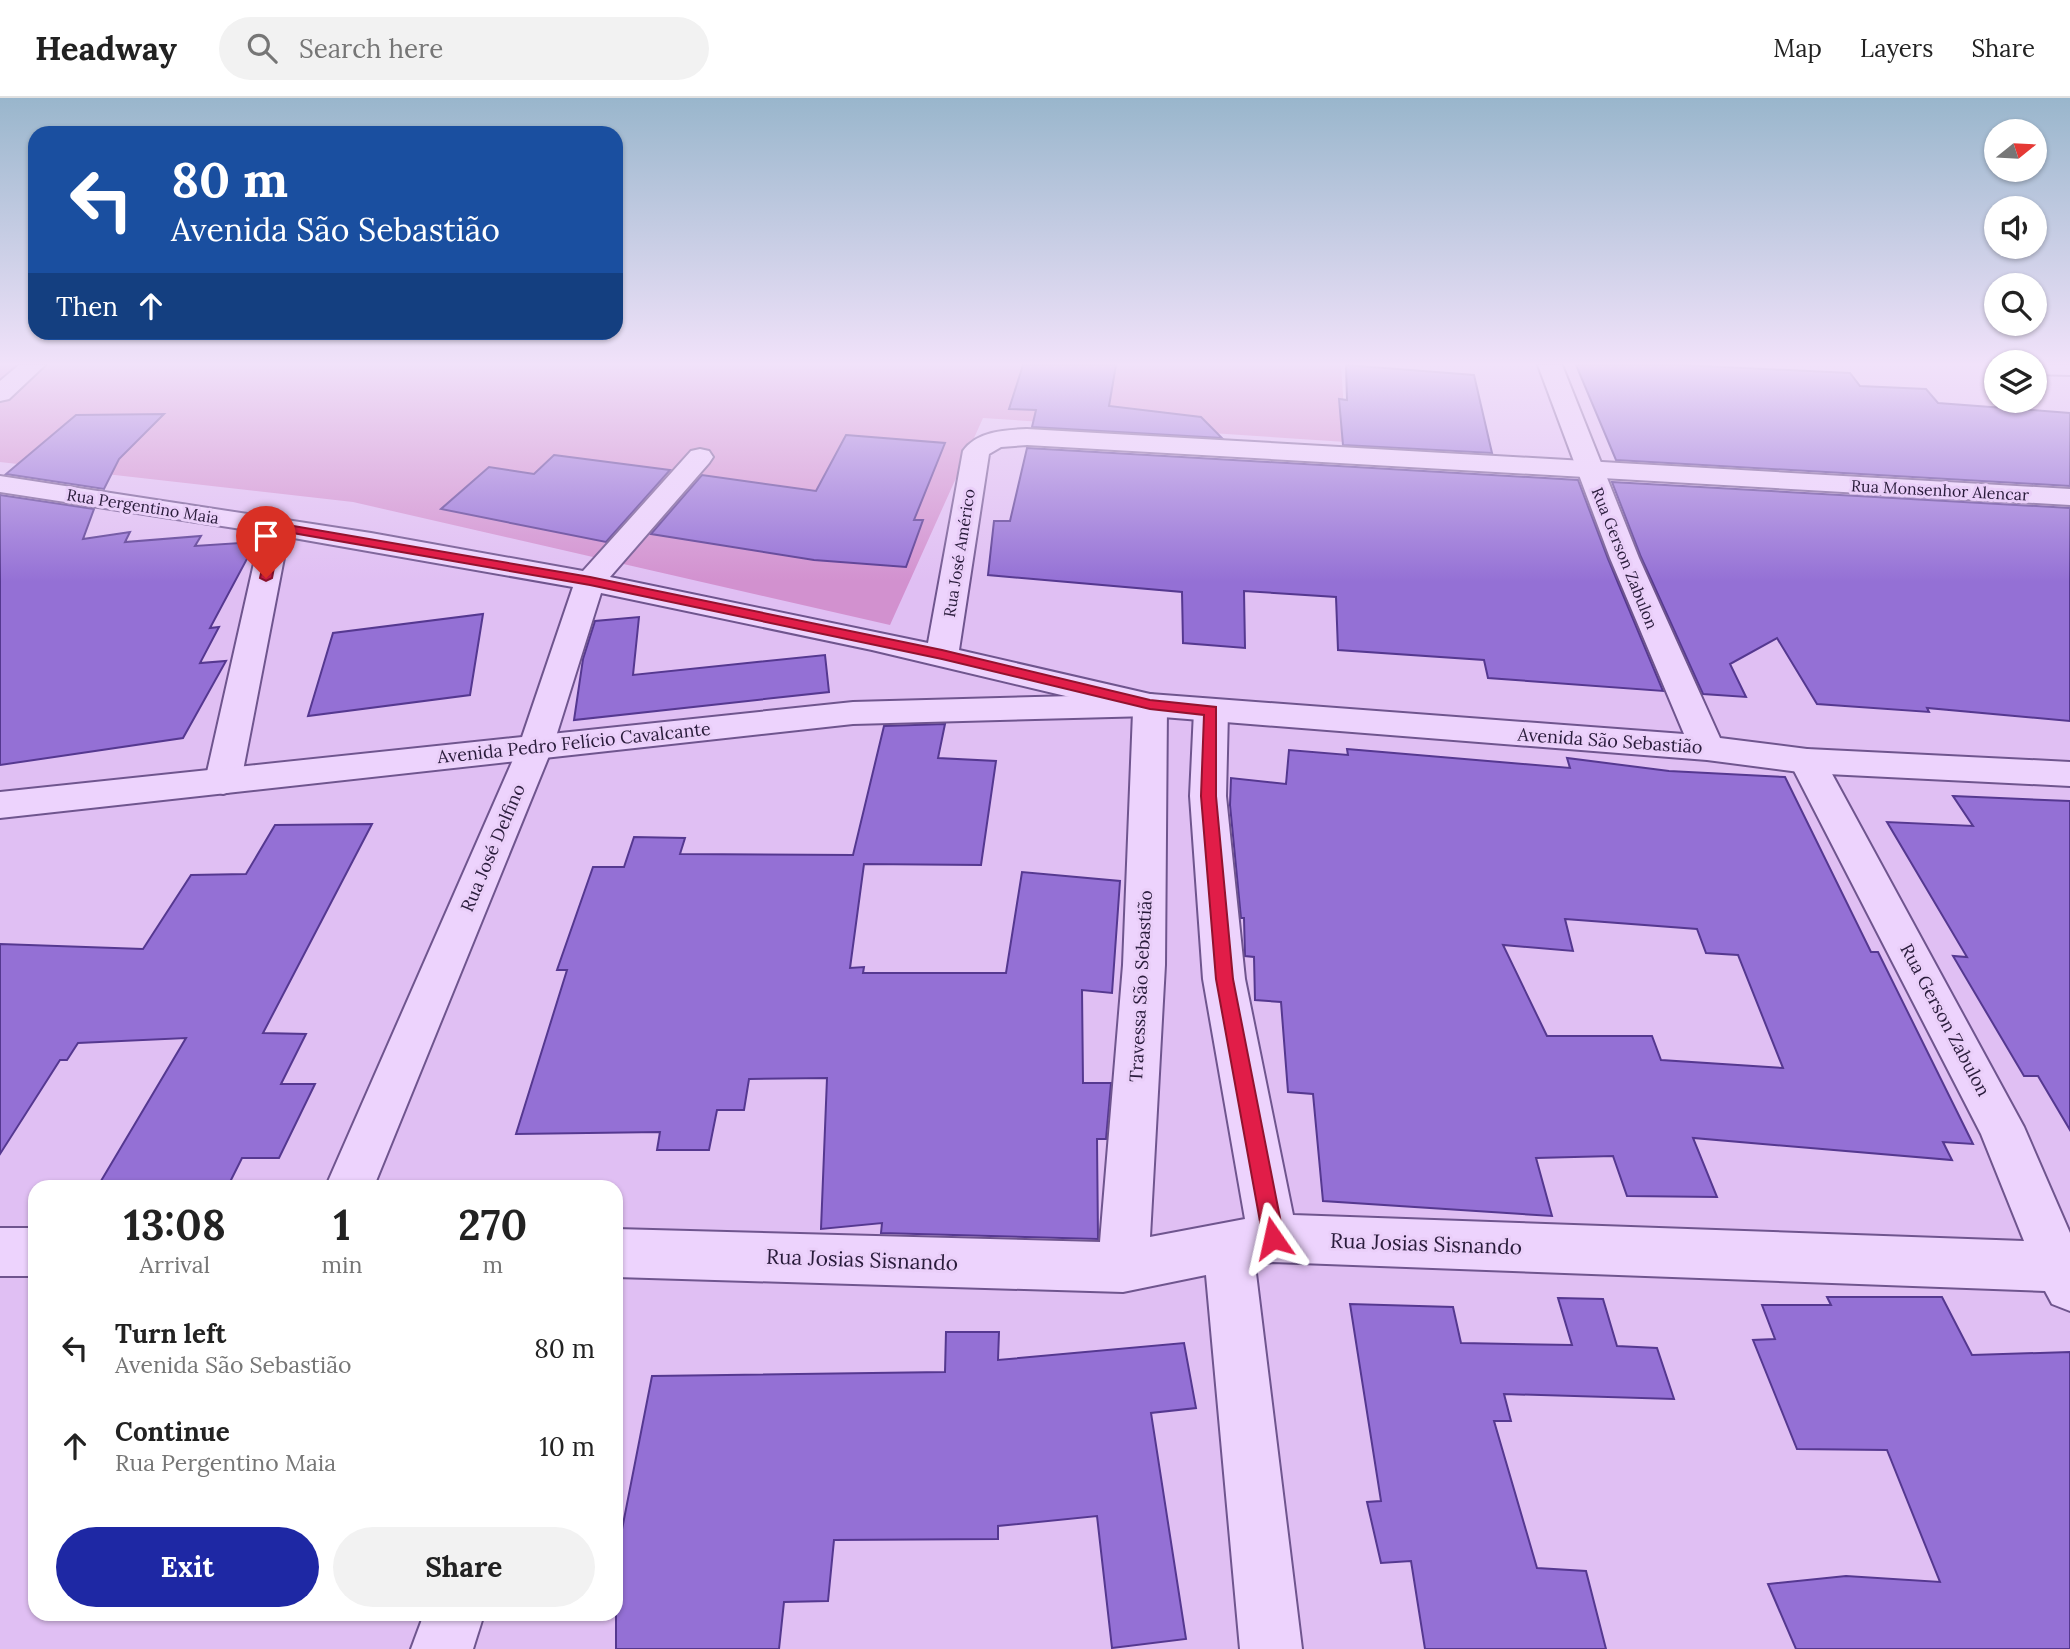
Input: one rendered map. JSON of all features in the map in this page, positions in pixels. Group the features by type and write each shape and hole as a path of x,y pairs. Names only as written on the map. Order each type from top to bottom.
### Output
{"street":[{"name":"Rua Monsenhor Alencar","path":"975,451 985,442 1024,437"},
{"name":"Rua Monsenhor Alencar","path":"1033,437 2070,497"},
{"name":"Rua Gerson Zabulon","path":"1577,437 1676,681 1707,748"},
{"name":"Rua José Américo","path":"942,654 975,451"},
{"name":"Rua José Delfino","path":"353,1180 536,746 590,581 700,457"},
{"name":"Rua Pergentino Maia","path":"0,484 276,527 590,581 942,654 1150,705"},
{"path":"223,781 276,527"},
{"name":"Avenida São Sebastião","path":"1150,705 1707,748 1807,761 2070,774"},
{"name":"Avenida Pedro Felício Cavalcante","path":"0,805 853,713 1150,705"},
{"name":"Travessa São Sebastião","path":"1123,1267 1144,965 1150,705"},
{"path":"1211,711 1208,796 1251,1243 1271,1649"},
{"name":"Rua Gerson Zabulon","path":"1807,761 2001,1127 2067,1273"},
{"name":"Rua Josias Sisnando","path":"623,1253 1123,1267 1251,1243 2067,1273"},
{"path":"0,1252 28,1252"},
{"path":"442,1649 452,1621"}],"shaded area":[{"path":"0,437 974,437 890,625 353,502 0,462"},
{"path":"1276,437 1346,437 1346,442"}],"building":[{"path":"49,437 141,437 119,459 104,489 6,474"},
{"path":"845,437 945,443 914,520 923,520 906,567 814,560 651,534 702,475 816,491"},
{"path":"1342,437 1488,437 1492,453 1343,445"},
{"path":"1606,437 2070,437 2070,486 1616,460"},
{"path":"1027,448 1578,480 1663,691 1488,678 1484,660 1338,650 1336,597 1244,591 1245,648 1183,643 1182,592 988,575 994,521 1010,521"},
{"path":"554,455 670,470 606,542 441,509 489,467 534,474"},
{"path":"1612,482 2070,508 2070,721 1927,708 1929,712 1817,704 1777,638 1730,664 1746,697 1703,694 1641,557"},
{"path":"0,495 94,509 83,539 130,532 125,542 201,536 195,546 256,542 210,628 219,627 200,663 226,661 183,738 0,765"},
{"path":"483,614 470,695 308,716 333,633"},
{"path":"639,617 633,675 825,655 829,692 574,720 583,659 595,621"},
{"path":"945,724 938,758 996,761 981,865 864,864 850,968 864,967 863,973 1006,973 1022,872 1120,881 1112,993 1082,990 1083,1083 1111,1083 1106,1139 1097,1139 1098,1239 881,1233 882,1223 821,1229 827,1078 749,1079 744,1110 717,1110 709,1150 657,1150 660,1132 516,1134 567,970 557,970 593,867 624,867 634,837 685,838 680,854 853,855 884,726"},
{"path":"1347,749 1570,768 1567,758 1669,771 1785,777 1871,952 1878,952 1973,1144 1943,1142 1952,1160 1693,1138 1717,1197 1627,1196 1613,1156 1536,1158 1552,1216 1323,1201 1313,1094 1288,1092 1281,1002 1255,1000 1254,957 1245,956 1244,918 1241,918 1230,805 1231,778 1286,784 1289,750 1348,755","holes":["1565,919 1697,929 1706,953 1738,955 1783,1068 1661,1060 1652,1036 1547,1036 1503,945 1573,951"]},
{"path":"1953,796 2070,801 2070,1130 2038,1076 2024,1076 1953,956 1967,957 1887,822 1973,826"},
{"path":"372,824 263,1033 306,1034 281,1084 315,1084 279,1158 242,1158 231,1180 102,1180 186,1038 78,1043 67,1060 60,1060 0,1154 0,944 143,949 191,875 246,874 275,825"},
{"path":"1827,1297 1942,1297 1972,1355 2070,1352 2070,1649 1796,1649 1768,1584 1846,1576 1940,1582 1887,1450 1797,1449 1753,1340 1775,1339 1762,1305 1831,1305"},
{"path":"1558,1298 1603,1299 1617,1346 1657,1348 1674,1399 1504,1394 1511,1421 1494,1421 1537,1568 1586,1571 1606,1649 1425,1649 1411,1561 1381,1563 1367,1502 1381,1501 1350,1304 1453,1307 1461,1343 1572,1345"},
{"path":"946,1332 999,1332 998,1360 1184,1343 1196,1408 1151,1413 1186,1639 1112,1648 1097,1516 998,1526 998,1539 834,1540 828,1601 784,1602 779,1649 616,1649 616,1621 623,1621 623,1524 652,1376 945,1372"}],"route":[{"path":"266,578 276,527 590,581 942,654 1150,705 1211,711 1208,796 1224,979 1273,1238"}]}
